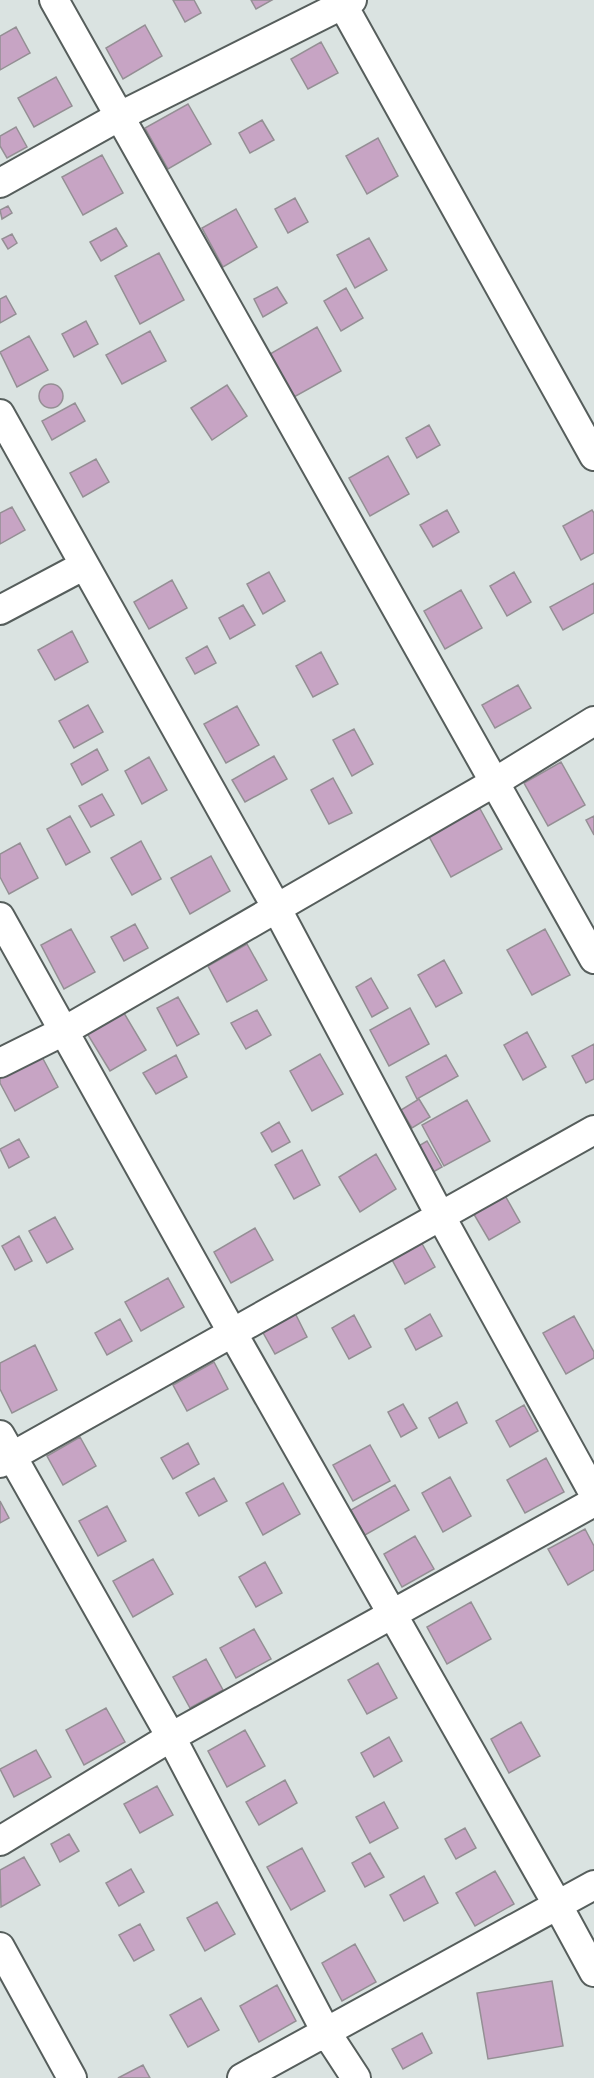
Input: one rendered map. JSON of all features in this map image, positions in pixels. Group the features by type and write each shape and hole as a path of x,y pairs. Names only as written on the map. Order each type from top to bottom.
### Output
{"street":[{"path":"54,0 594,959"},
{"path":"0,183 120,116 345,2 530,344 594,456"},
{"path":"0,414 83,566 276,907 441,1217 594,1494"},
{"path":"0,610 83,566"},
{"path":"0,1063 64,1031 495,782 594,721"},
{"path":"0,916 594,1972"},
{"path":"356,2078 326,2032 171,1737 4,1451 232,1332 594,1130"},
{"path":"0,1841 171,1737 594,1502"},
{"path":"242,2078 594,1885"},
{"path":"0,1947 72,2078"}],"building":[{"path":"173,0 194,0 201,13 185,22"},
{"path":"251,0 272,0 256,9"},
{"path":"145,25 162,56 123,79 106,48"},
{"path":"16,27 30,53 0,70 0,36"},
{"path":"321,42 338,73 308,89 291,59"},
{"path":"56,77 72,106 34,127 18,98"},
{"path":"188,104 211,144 168,169 145,128"},
{"path":"262,120 274,140 250,153 239,133"},
{"path":"16,127 27,147 7,158 0,146 0,136"},
{"path":"378,138 398,176 367,194 346,156"},
{"path":"102,155 123,193 83,215 62,177"},
{"path":"295,198 308,222 288,233 275,209"},
{"path":"8,206 12,213 2,219 0,210"},
{"path":"236,209 257,247 223,267 202,228"},
{"path":"116,228 127,246 101,261 90,242"},
{"path":"12,234 17,243 8,249 2,239"},
{"path":"369,238 387,270 355,288 337,255"},
{"path":"159,253 184,300 140,324 115,276"},
{"path":"277,287 287,303 263,317 254,299"},
{"path":"346,288 363,318 341,331 324,301"},
{"path":"6,296 16,314 0,323 0,299"},
{"path":"86,321 98,344 74,357 62,334"},
{"path":"317,327 341,371 294,397 270,354"},
{"path":"150,331 166,361 122,384 106,355"},
{"path":"29,336 48,370 17,387 0,352"},
{"path":"51,384 56,385 62,391 62,401 56,407 51,408 46,407 40,401 39,396 40,391 46,385"},
{"path":"227,385 247,416 212,440 191,408"},
{"path":"75,403 85,421 52,440 42,421"},
{"path":"429,425 440,445 417,458 406,438"},
{"path":"388,456 409,494 370,516 349,478"},
{"path":"96,459 109,482 83,497 70,473"},
{"path":"12,507 25,530 0,544 0,513"},
{"path":"447,510 459,532 433,547 420,525"},
{"path":"592,510 594,513 594,553 581,560 563,526"},
{"path":"269,572 285,601 263,614 247,584"},
{"path":"514,572 531,602 507,616 490,586"},
{"path":"172,580 187,608 149,629 134,602"},
{"path":"594,583 594,613 563,630 550,607"},
{"path":"461,590 482,628 445,649 424,611"},
{"path":"243,605 255,625 230,639 219,618"},
{"path":"72,631 88,662 55,680 38,650"},
{"path":"207,646 216,663 195,674 186,658"},
{"path":"321,652 338,684 313,697 296,666"},
{"path":"518,685 531,708 495,728 482,705"},
{"path":"88,705 103,732 74,748 59,721"},
{"path":"237,706 259,745 226,763 204,724"},
{"path":"354,729 373,764 352,776 333,740"},
{"path":"97,749 108,770 82,785 71,764"},
{"path":"274,756 287,779 245,802 232,780"},
{"path":"149,757 167,790 142,804 125,771"},
{"path":"561,762 585,805 548,826 524,783"},
{"path":"333,778 352,813 329,824 311,790"},
{"path":"102,794 114,815 91,827 79,806"},
{"path":"478,805 502,849 451,877 427,833"},
{"path":"70,816 90,852 66,865 47,829"},
{"path":"594,816 594,835 586,820"},
{"path":"141,841 161,879 132,895 111,858"},
{"path":"20,843 38,878 9,894 0,877 0,854"},
{"path":"211,856 230,891 190,914 171,878"},
{"path":"135,924 148,948 124,961 111,937"},
{"path":"71,929 95,972 64,989 41,945"},
{"path":"545,929 570,975 532,995 507,950"},
{"path":"247,944 267,980 227,1002 208,966"},
{"path":"444,960 462,993 436,1007 418,975"},
{"path":"371,978 388,1008 372,1017 356,987"},
{"path":"178,997 199,1034 177,1046 157,1008"},
{"path":"121,1008 146,1050 110,1071 85,1030"},
{"path":"410,1008 429,1044 389,1066 370,1030"},
{"path":"257,1010 271,1035 246,1049 231,1023"},
{"path":"527,1032 546,1067 523,1080 504,1045"},
{"path":"594,1044 594,1079 586,1083 572,1056"},
{"path":"320,1054 343,1094 312,1111 290,1071"},
{"path":"41,1055 58,1087 15,1111 0,1083 0,1077"},
{"path":"176,1055 187,1077 156,1094 143,1073"},
{"path":"446,1055 458,1076 417,1099 406,1077"},
{"path":"419,1099 430,1117 412,1128 401,1110"},
{"path":"467,1100 490,1141 444,1166 422,1125"},
{"path":"279,1122 290,1142 272,1152 261,1133"},
{"path":"19,1139 29,1157 9,1168 0,1149"},
{"path":"427,1141 442,1167 428,1175 412,1150"},
{"path":"302,1150 320,1185 294,1199 275,1165"},
{"path":"376,1154 396,1189 360,1212 339,1177"},
{"path":"503,1192 520,1222 489,1240 472,1211"},
{"path":"55,1217 73,1249 47,1263 29,1231"},
{"path":"255,1228 273,1260 231,1283 214,1252"},
{"path":"19,1236 32,1261 15,1270 2,1246"},
{"path":"420,1240 435,1267 405,1284 390,1256"},
{"path":"168,1278 184,1307 141,1331 125,1302"},
{"path":"294,1311 307,1337 275,1354 261,1329"},
{"path":"430,1314 442,1336 416,1350 405,1329"},
{"path":"354,1315 371,1347 349,1359 332,1328"},
{"path":"574,1316 594,1352 594,1358 566,1374 543,1333"},
{"path":"120,1319 132,1341 107,1355 95,1333"},
{"path":"35,1345 57,1390 12,1413 0,1389 0,1363"},
{"path":"214,1362 228,1389 187,1411 173,1385"},
{"path":"457,1402 467,1423 439,1438 429,1418"},
{"path":"403,1404 417,1428 401,1437 388,1412"},
{"path":"524,1405 538,1431 510,1447 496,1421"},
{"path":"80,1437 96,1466 63,1485 47,1456"},
{"path":"188,1443 199,1464 173,1479 161,1458"},
{"path":"370,1445 390,1481 353,1501 333,1465"},
{"path":"546,1458 564,1492 525,1513 507,1480"},
{"path":"450,1477 471,1516 443,1532 422,1493"},
{"path":"214,1478 227,1501 199,1516 186,1493"},
{"path":"283,1483 300,1514 263,1535 246,1503"},
{"path":"395,1485 409,1510 365,1535 351,1510"},
{"path":"0,1501 9,1518 0,1523"},
{"path":"107,1506 126,1541 98,1556 79,1521"},
{"path":"585,1529 594,1546 594,1570 568,1585 548,1549"},
{"path":"415,1536 434,1569 402,1587 384,1554"},
{"path":"153,1559 173,1594 133,1617 113,1581"},
{"path":"265,1562 282,1593 256,1607 239,1577"},
{"path":"471,1602 491,1639 447,1664 427,1627"},
{"path":"254,1629 271,1659 236,1678 220,1648"},
{"path":"206,1659 223,1690 190,1708 173,1677"},
{"path":"378,1663 397,1698 367,1714 348,1680"},
{"path":"106,1708 125,1742 84,1765 66,1730"},
{"path":"521,1722 540,1756 509,1773 491,1739"},
{"path":"245,1730 265,1766 227,1787 208,1751"},
{"path":"389,1737 402,1761 374,1777 361,1753"},
{"path":"36,1750 51,1777 14,1797 0,1769"},
{"path":"285,1780 297,1803 259,1825 246,1802"},
{"path":"157,1786 173,1815 140,1833 124,1804"},
{"path":"384,1802 398,1828 370,1843 356,1817"},
{"path":"465,1828 476,1848 456,1859 445,1839"},
{"path":"69,1834 79,1851 60,1862 51,1844"},
{"path":"302,1848 325,1891 291,1910 267,1867"},
{"path":"370,1853 384,1877 365,1887 352,1863"},
{"path":"24,1857 40,1885 1,1907 0,1870"},
{"path":"131,1869 144,1892 119,1906 106,1883"},
{"path":"495,1871 514,1904 475,1926 456,1893"},
{"path":"424,1876 438,1903 404,1921 390,1895"},
{"path":"217,1902 235,1934 205,1951 187,1918"},
{"path":"140,1924 154,1950 134,1961 119,1935"},
{"path":"355,1944 376,1982 342,2001 322,1963"},
{"path":"552,1981 563,2046 488,2059 477,1993"},
{"path":"277,1985 296,2021 259,2042 240,2006"},
{"path":"201,1998 219,2030 188,2047 170,2015"},
{"path":"422,2033 432,2053 403,2069 392,2049"},
{"path":"143,2065 150,2078 118,2078"}]}
